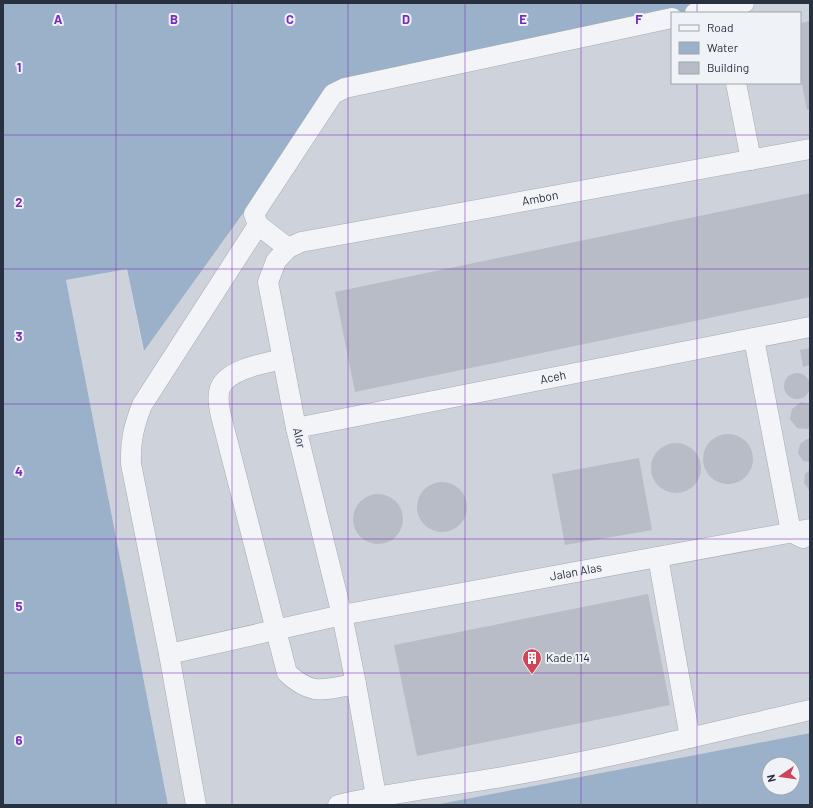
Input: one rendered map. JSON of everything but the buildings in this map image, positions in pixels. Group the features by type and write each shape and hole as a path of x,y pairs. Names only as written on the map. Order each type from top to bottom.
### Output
{"lane":[{"path":"704,12 721,10 744,3"},
{"path":"282,254 258,225 254,214 333,94 345,88 671,18"},
{"path":"736,84 751,160"},
{"name":"Ambon","path":"282,254 301,242 810,149"},
{"path":"196,805 169,654 131,464 133,429 142,405 258,225"},
{"name":"Alor","path":"282,254 268,282 296,428 342,615 376,796"},
{"name":"Aceh","path":"296,428 810,327"},
{"path":"754,339 801,530 810,542"},
{"path":"283,358 251,366 231,376 225,380 220,388 218,400 287,673 298,683 307,688 318,690 356,684"},
{"name":"Jalan Alas","path":"169,654 342,615 801,530"},
{"path":"658,557 690,738"},
{"path":"338,805 376,796 508,776 690,738 810,710"}],"shaded area":[{"path":"742,3 810,3 810,733 434,805 168,805 66,280 127,269 143,350 335,85 671,17 671,84 801,84 801,12 698,12"}],"water":[{"path":"3,3 742,3 698,12 671,12 335,85 144,351 127,269 66,280 168,805 3,805"},
{"path":"810,733 810,805 434,805"}],"place":[{"name":"Kade 114","path":"532,675"}]}
